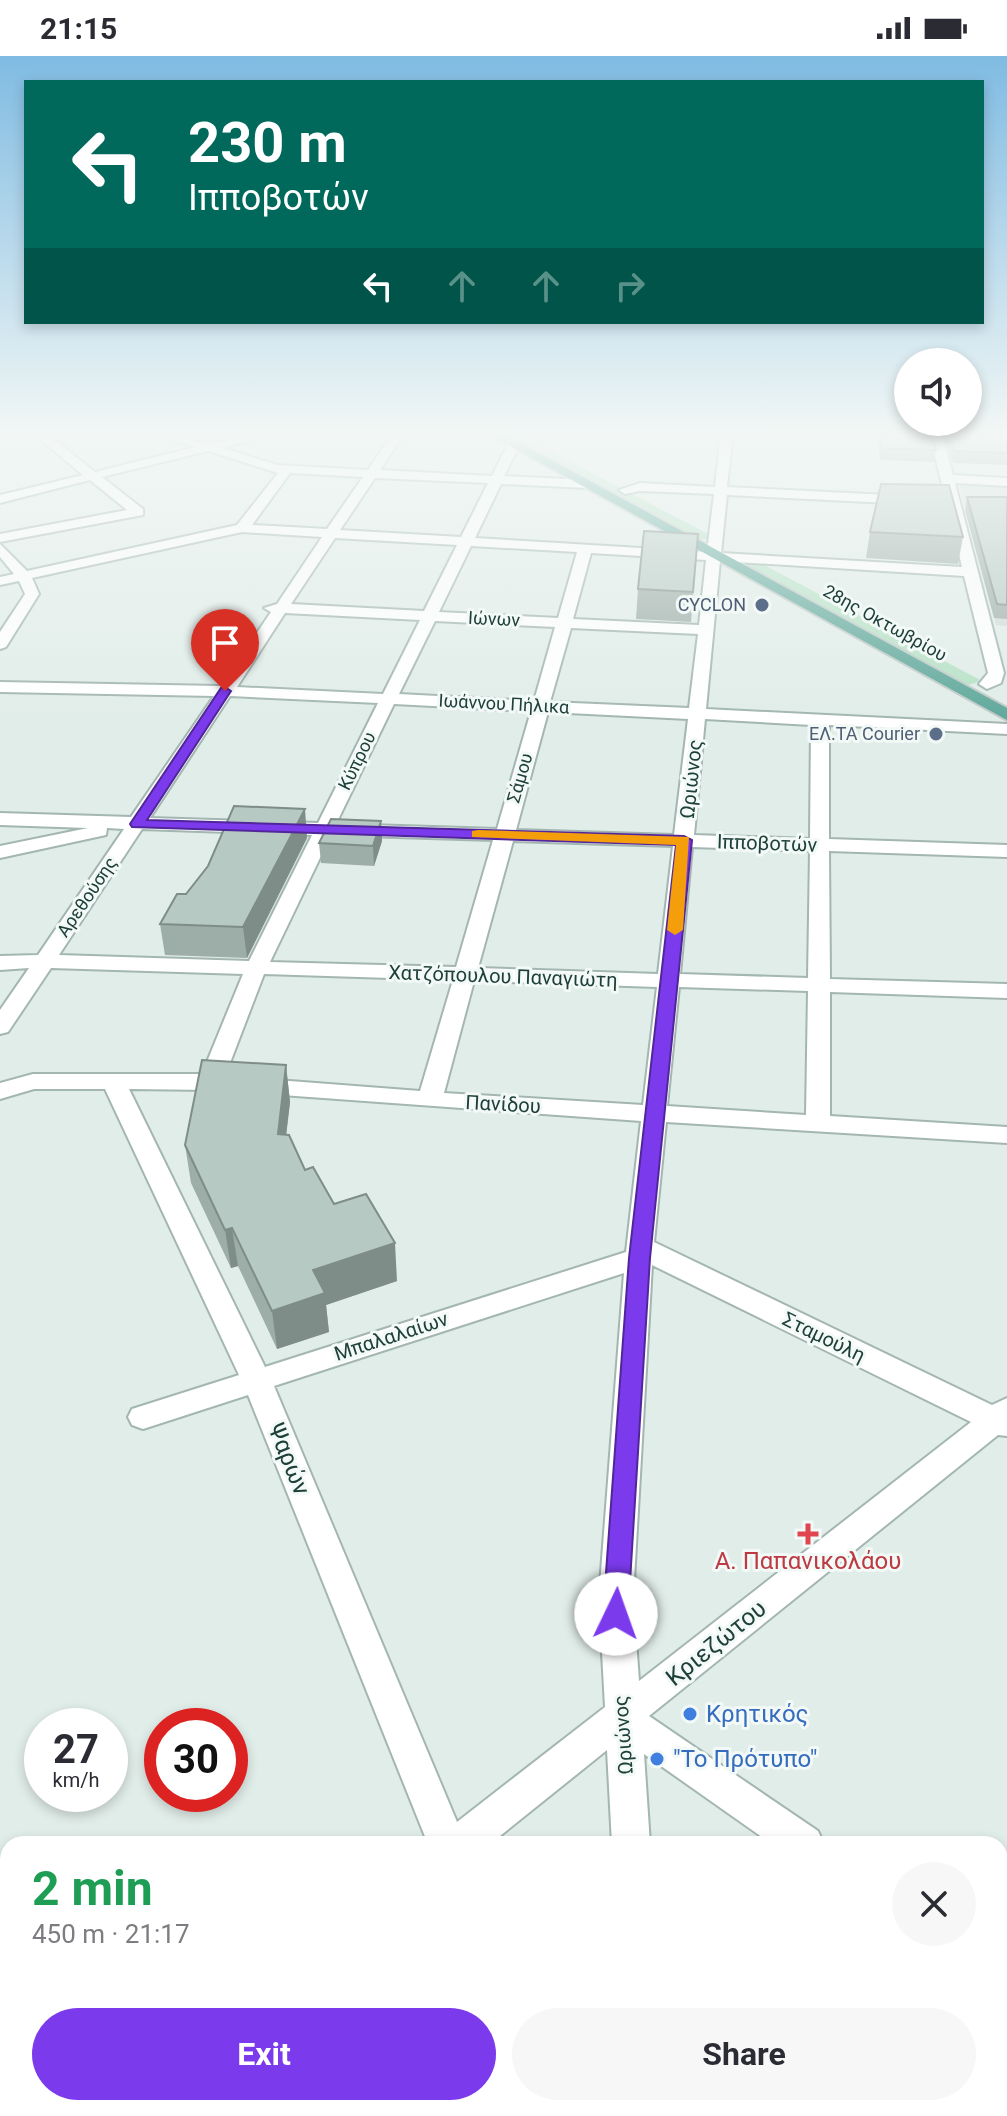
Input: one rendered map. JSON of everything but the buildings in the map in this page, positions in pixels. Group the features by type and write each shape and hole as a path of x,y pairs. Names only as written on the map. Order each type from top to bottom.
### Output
{"main road":[{"name":"28ης Οκτωβρίου","path":"671,527 1007,715"},
{"name":"28ης Οκτωβρίου","path":"682,527 718,551 753,559 942,660"},
{"name":"28ης Οκτωβρίου","path":"969,674 1007,696"}],"street":[{"path":"0,538 58,527"},
{"path":"0,581 242,528 306,527"},
{"path":"316,527 271,596 277,609 334,527"},
{"path":"316,527 331,534 585,549 718,551"},
{"name":"Κύπρου","path":"211,1082 256,968 473,527"},
{"name":"Ωριώνος","path":"630,1836 616,1598 640,1253 719,527"},
{"path":"955,527 972,572 987,631 996,677 987,684"},
{"path":"0,548 24,576 32,594 0,644"},
{"name":"Σάμου","path":"430,1100 585,549"},
{"path":"753,559 972,572"},
{"name":"Ιώνων","path":"277,609 707,630"},
{"name":"Αρεθούσης","path":"0,1027 137,824 237,646 251,639 277,609"},
{"path":"987,631 1007,632"},
{"name":"Ιωάννου Πήλικα","path":"0,687 215,690 1007,729"},
{"path":"818,1123 820,720"},
{"name":"Ιπποβοτών","path":"0,819 1007,851"},
{"path":"0,852 137,824"},
{"name":"Χατζόπουλου Παναγιώτη","path":"0,963 44,961 1007,991"},
{"name":"Πανίδου","path":"0,1091 33,1081 211,1082 430,1100 655,1111 1007,1135"},
{"name":"Ψαρών","path":"114,1082 145,1155 256,1379 444,1836"},
{"name":"Μπαλαλαίων","path":"143,1417 640,1253"},
{"name":"Σταμούλη","path":"640,1253 1003,1419"},
{"name":"Κριεζώτου","path":"470,1836 1003,1419"},
{"path":"622,1718 793,1836"}],"shaded area":[{"path":"970,527 1007,527 1007,626 996,625"}],"green space":[{"path":"668,527 695,527 710,535 711,539 690,539"},
{"path":"753,559 982,681 961,687 737,564 738,560"}],"slow traffic":[{"path":"478,834 684,840 675,930"}],"place":[{"name":"CYCLON","path":"762,605"},
{"name":"ΕΛ.ΤΑ Courier","path":"936,734"},
{"name":"Α. Παπανικολάου","path":"808,1534"},
{"name":"Κρητικός","path":"690,1714"},
{"name":"\"Το Πρότυπο\"","path":"657,1759"}],"route":[{"path":"225,691 137,824 684,840 639,1258 616,1614"}]}
